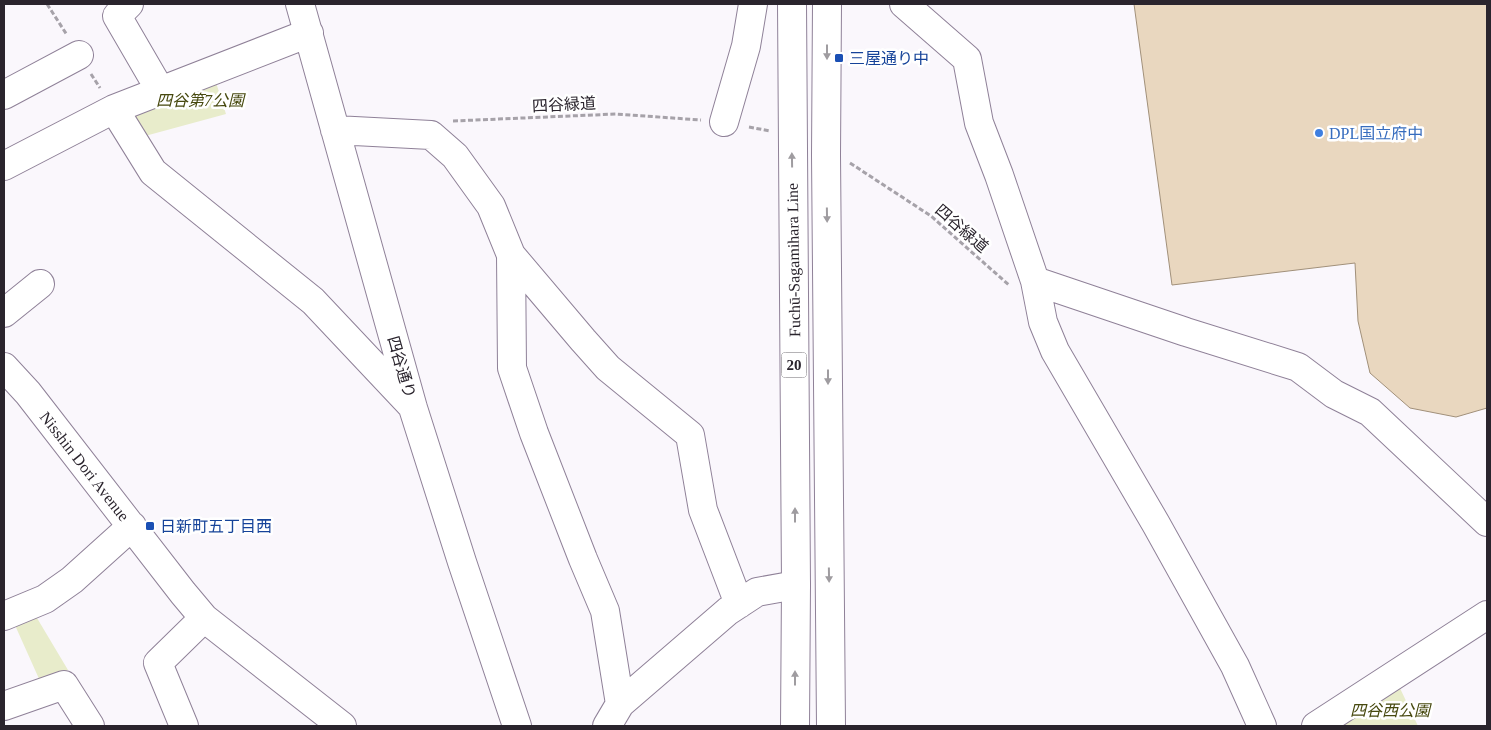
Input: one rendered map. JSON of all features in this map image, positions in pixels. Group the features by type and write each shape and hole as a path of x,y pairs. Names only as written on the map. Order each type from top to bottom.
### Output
{"street":[{"path":"130,4 118,16 160,90"},
{"name":"四谷通り","path":"300,4 414,408 465,571 517,726"},
{"path":"724,122 746,46 753,4"},
{"name":"Fuchū-Sagamihara Line","path":"792,4 796,585 795,726"},
{"name":"Fuchū-Sagamihara Line","path":"827,4 826,154 831,726"},
{"path":"904,4 967,59 979,123 999,175 1025,285 1055,351 1156,524 1235,666 1262,726"},
{"path":"4,166 114,109 309,33"},
{"path":"4,95 79,55"},
{"path":"114,109 153,172 313,301 414,408"},
{"path":"335,130 430,135 455,156 491,206 511,255 608,368 690,435 703,510 739,604"},
{"path":"511,255 512,368 534,433 605,611 613,715"},
{"path":"4,313 40,284"},
{"path":"1025,285 1298,367 1334,394 1370,412 1487,522"},
{"name":"Nisshin Dori Avenue","path":"4,367 28,393 204,618 342,726"},
{"path":"4,616 45,599 72,580 132,526"},
{"path":"613,715 728,611 757,592 796,585"},
{"path":"1316,726 1487,615"},
{"path":"184,726 158,663 204,618"},
{"path":"4,706 64,685 90,726"}],"path":[{"name":"四谷緑道","path":"450,121 616,114 724,122 792,137"},
{"name":"四谷緑道","path":"826,154 854,165 931,216 1025,285"}],"green space":[{"name":"四谷第7公園","path":"213,73 226,114 134,139 118,110"},
{"path":"34,613 68,670 40,681 14,623"},
{"name":"四谷西公園","path":"1398,684 1418,726 1333,726"}],"building":[{"name":"DPL国立府中","path":"1134,4 1487,4 1487,408 1456,417 1410,408 1370,373 1358,321 1355,263 1172,285"}],"place":[{"name":"三屋通り中","path":"839,58"},
{"name":"DPL国立府中","path":"1319,133"},
{"name":"日新町五丁目西","path":"150,526"}]}
